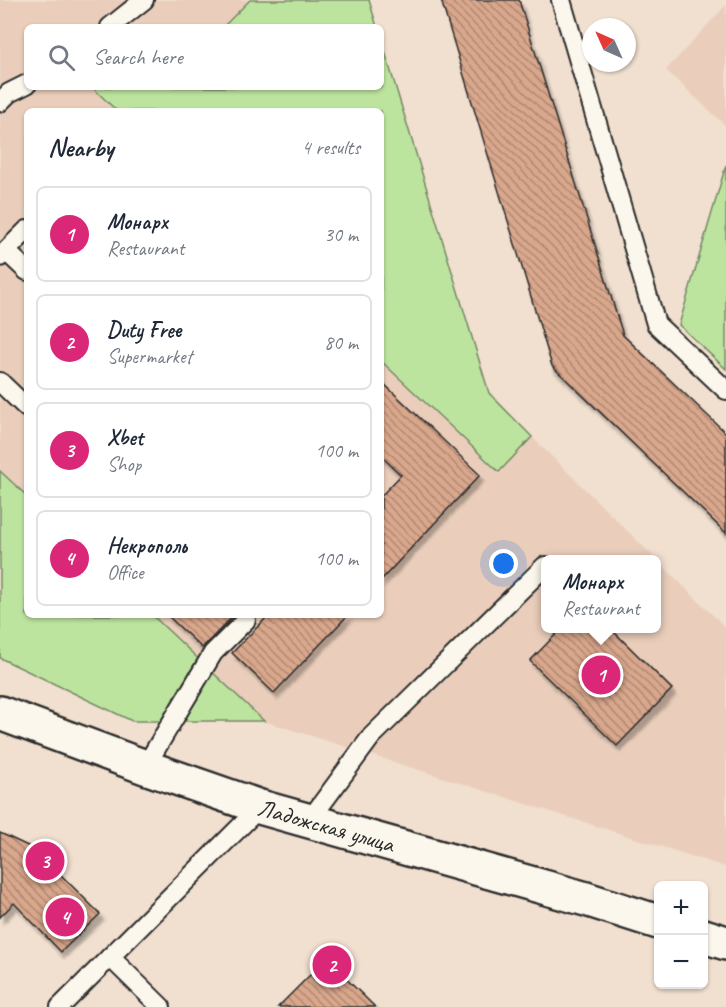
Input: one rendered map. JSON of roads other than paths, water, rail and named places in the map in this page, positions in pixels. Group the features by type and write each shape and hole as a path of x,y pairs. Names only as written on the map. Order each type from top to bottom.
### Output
{"street":[{"name":"Ладожская улица","path":"0,713 260,807 586,899 654,921"},
{"path":"708,937 726,943"}],"lane":[{"path":"114,24 144,0"},
{"path":"561,0 656,324 726,390"},
{"path":"0,102 9,93 24,86"},
{"path":"24,233 3,254 24,269"},
{"path":"0,382 24,405"},
{"path":"309,821 371,737 541,569"},
{"path":"145,767 213,653 245,618"},
{"path":"60,1007 260,807"},
{"path":"110,957 161,1007"}],"place":[{"name":"Монарх","path":"601,675"},
{"name":"Xbet","path":"45,861"},
{"name":"Некрополь","path":"65,917"},
{"name":"Duty Free","path":"332,965"}]}
